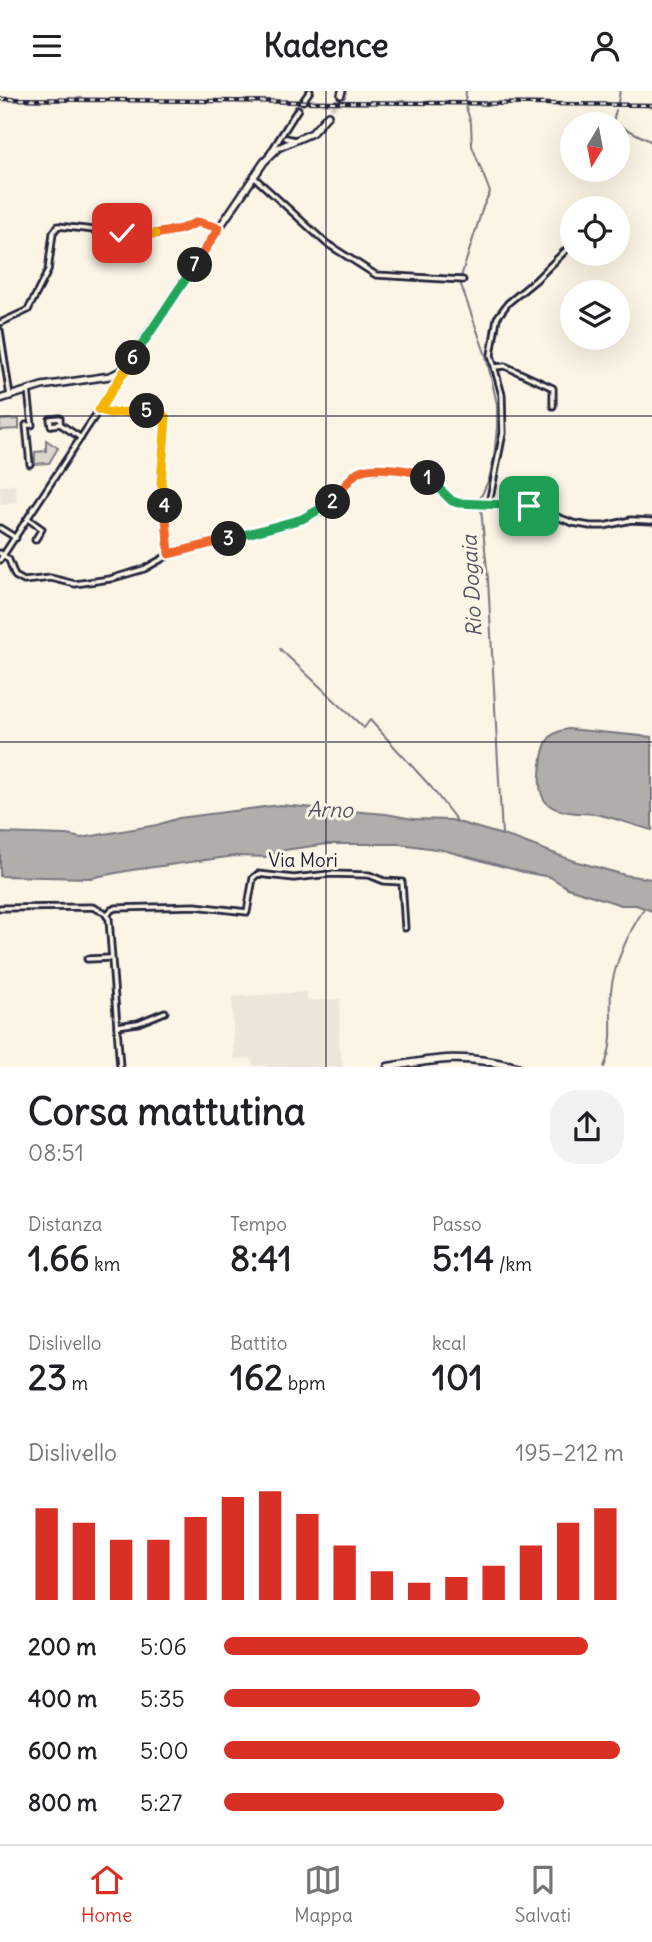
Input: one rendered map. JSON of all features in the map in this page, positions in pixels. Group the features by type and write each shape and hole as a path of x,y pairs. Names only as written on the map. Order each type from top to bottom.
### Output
{"main road":[{"path":"388,1067 453,1057 475,1058 516,1067"}],"street":[{"path":"303,101 310,91"},
{"path":"0,560 253,177 283,139 285,129 298,109"},
{"path":"283,139 297,140 318,129 328,115"},
{"path":"253,177 326,243 376,275 463,280"},
{"path":"0,323 28,310 48,271 53,233 58,226 139,235 173,231 198,222 219,228"},
{"path":"486,503 503,433 503,405 491,355 495,324 500,311 560,255"},
{"path":"0,331 10,396"},
{"path":"0,399 28,390 112,375 123,370 131,361"},
{"path":"495,367 502,365 552,387 555,391 553,405"},
{"path":"112,375 117,383"},
{"path":"112,375 113,389"},
{"path":"28,390 33,425 26,425 30,464"},
{"path":"99,410 110,413 154,410 165,415 161,482 169,554"},
{"path":"60,424 81,438"},
{"path":"2,554 13,565 15,576 19,579 31,581 51,578 75,584 110,579 144,569 169,554 311,516 334,502 354,475 362,470 419,473 432,481 452,501 529,506 568,522 590,526 631,520 652,521"},
{"path":"29,519 42,529 35,540"},
{"path":"0,529 16,538"},
{"name":"Via Mori","path":"107,916 116,908 195,906 247,912 253,878 257,874 294,878 369,875 384,881 402,882 405,928"},
{"path":"0,908 92,907 104,912 109,919 120,1067"},
{"path":"87,959 111,958"},
{"path":"116,1026 138,1023 165,1012"}],"shaded area":[{"path":"19,419 19,429 0,430 0,420"},
{"path":"46,440 58,448 49,463 35,464 35,452 46,451"},
{"path":"15,485 17,503 0,505 0,486"},
{"path":"306,992 307,1001 340,999 339,1043 343,1067 265,1067 254,1066 251,1058 234,1059 232,997"}],"water":[{"path":"568,729 652,737 652,830 600,815 559,810 544,800 540,782 545,746 549,738 557,732"},
{"name":"Arno","path":"280,805 386,814 413,819 451,820 516,839 574,861 625,875 652,879 652,911 636,905 621,905 568,888 550,877 443,850 400,844 327,844 285,850 265,857 235,856 90,878 0,876 0,833 67,835 81,838 157,825 179,818"}],"waterway":[{"name":"Rio Dogaia","path":"465,102 466,91"},
{"path":"618,102 620,91"},
{"name":"Rio Dogaia","path":"461,277 490,192 472,146 471,123 466,107"},
{"path":"616,110 613,122 652,142"},
{"name":"Rio Dogaia","path":"460,282 486,356 497,404 494,458 480,499 488,579 502,835"},
{"path":"280,649 364,728 370,720 431,787 457,821"},
{"path":"604,1067 611,1038 611,991 615,970 644,909"}],"tunnel":[{"path":"328,115 341,95"}],"railway":[{"path":"0,99 652,105"}],"route":[{"path":"122,233 164,233 198,222 219,228 99,410 132,413 154,410 165,415 161,482 169,554 285,525 320,512 334,502 354,475 362,470 401,470 422,474 452,501 458,503 529,506"}]}
